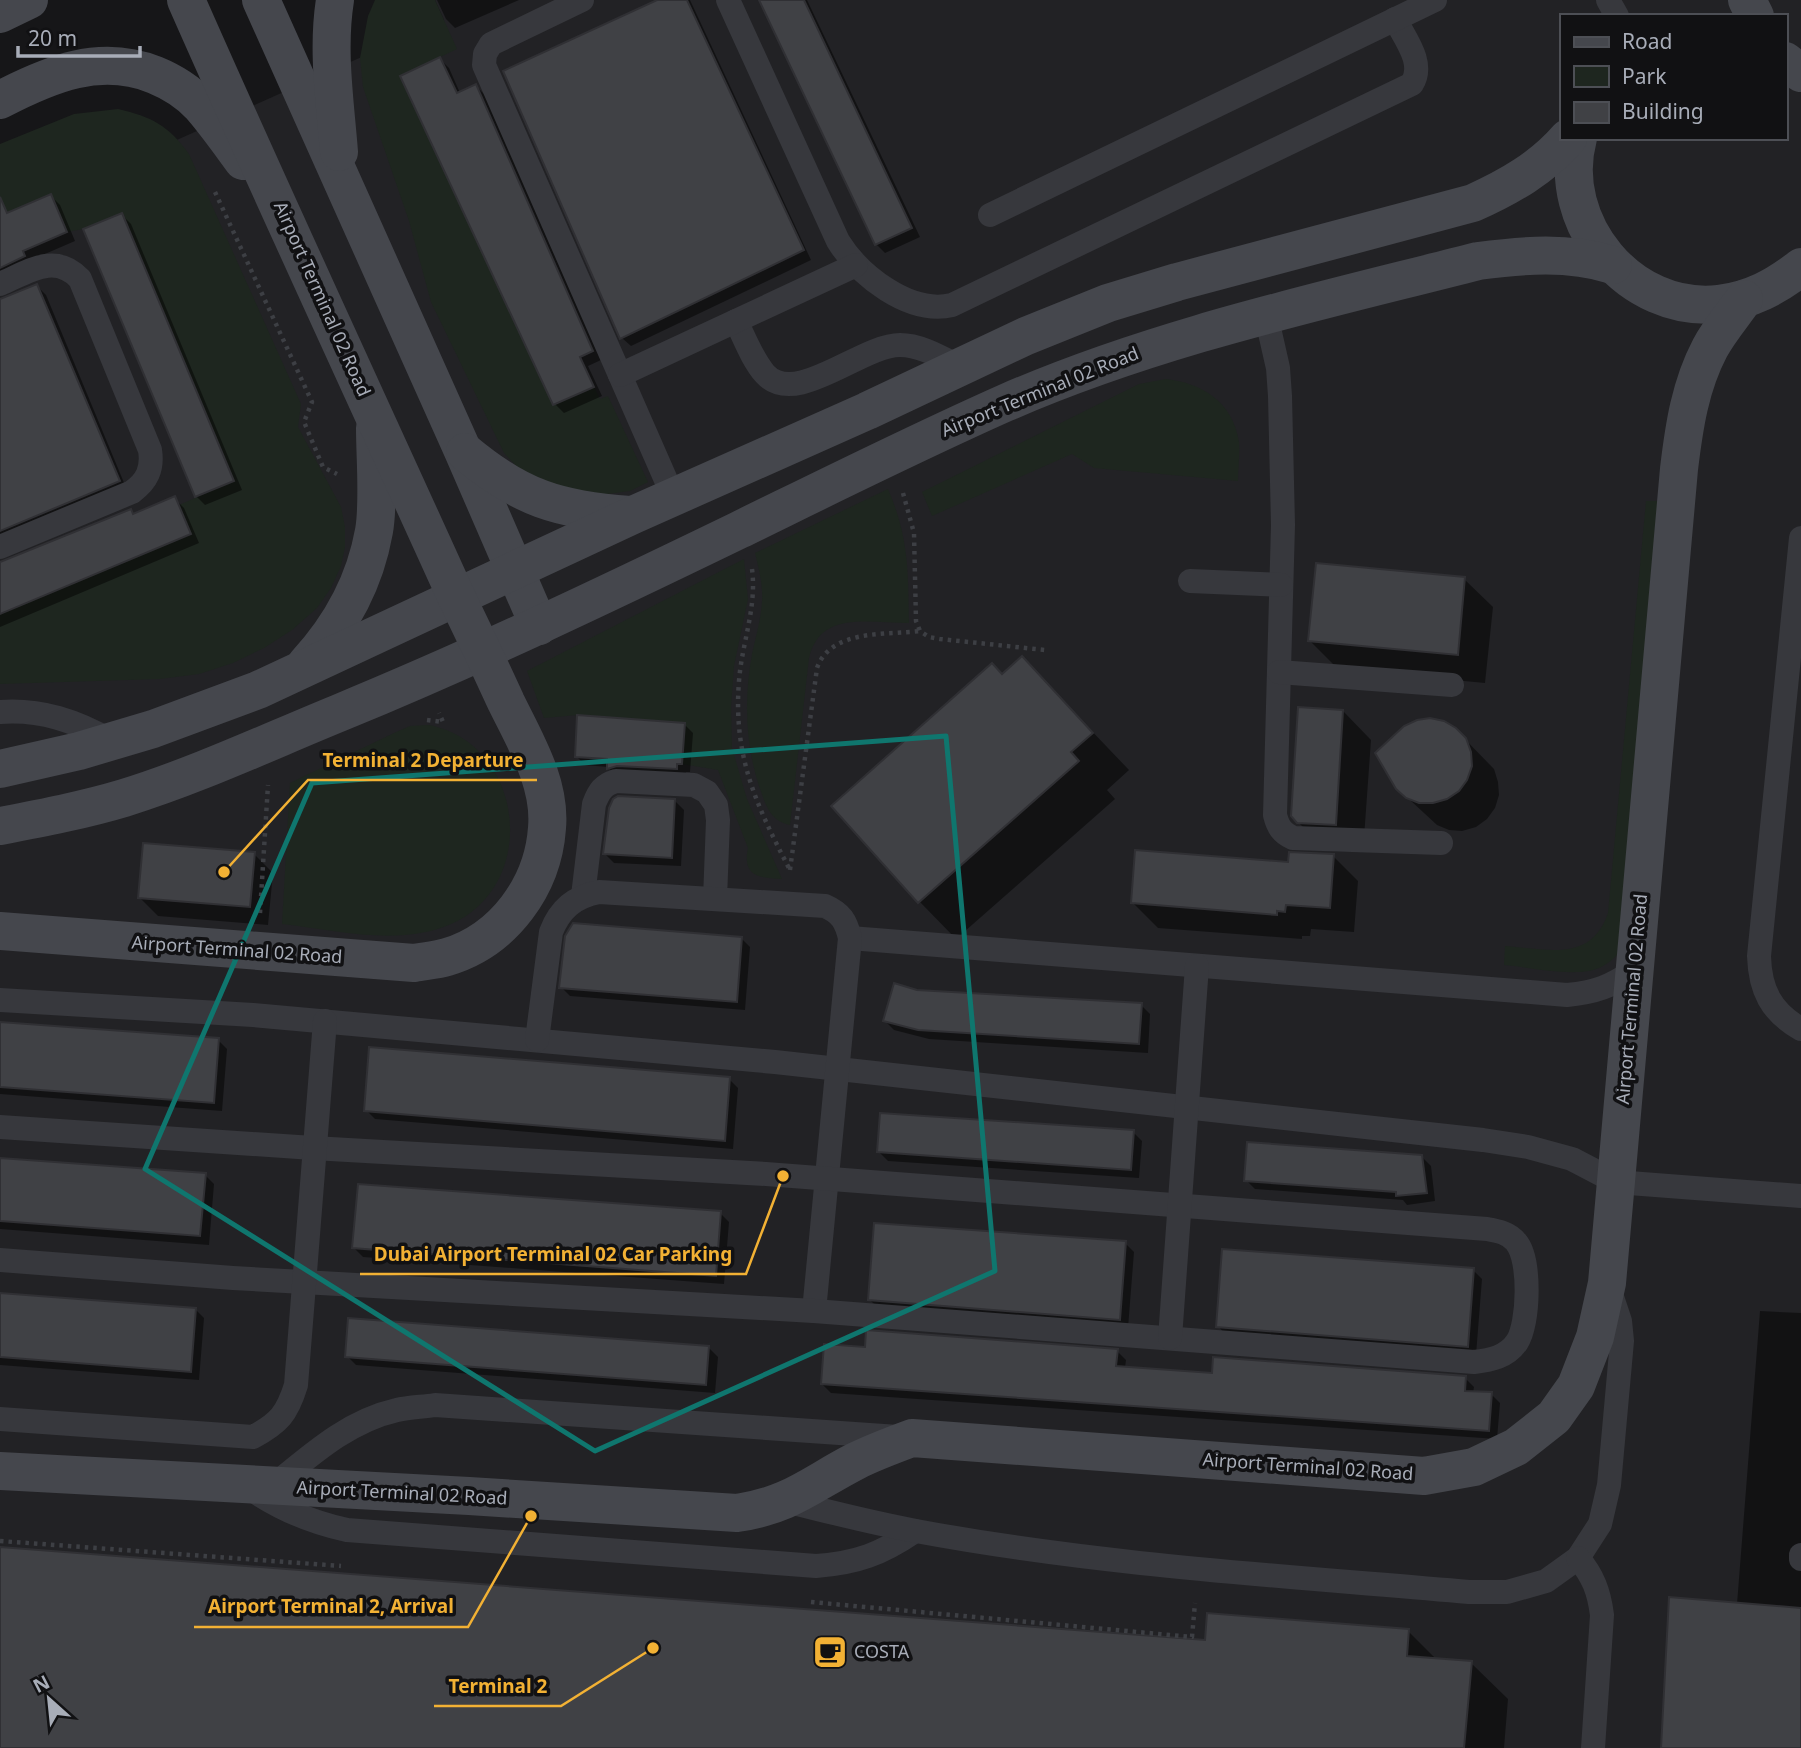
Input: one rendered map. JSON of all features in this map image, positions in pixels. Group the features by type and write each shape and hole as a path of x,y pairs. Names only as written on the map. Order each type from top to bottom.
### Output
{"street":[{"path":"0,14 29,0"},
{"name":"Airport Terminal 02 Road","path":"0,931 414,963 448,956 480,942 507,920 528,893 542,861 547,826 545,792 534,759 457,597 186,0"},
{"path":"261,0 463,451 538,626"},
{"path":"335,0 331,56 341,182"},
{"path":"0,100 70,70 107,64 141,70 174,83 199,104 281,209"},
{"path":"0,769 111,741 205,710 300,671 673,496 1038,332 1119,300 1473,203 1504,189 1534,170 1566,140"},
{"path":"1578,140 1573,173 1576,198 1584,223 1597,246 1613,265 1635,283 1661,296 1688,303 1716,304 1770,293 1801,267"},
{"name":"Airport Terminal 02 Road","path":"0,826 59,815 111,801 181,777 483,652 888,457 1010,401 1116,359 1266,315 1478,261 1557,255 1588,257 1613,265"},
{"name":"Airport Terminal 02 Road","path":"0,1471 737,1513 761,1510 786,1501 859,1460 912,1438 1424,1476 1474,1467 1516,1447 1554,1417 1576,1386 1595,1337 1606,1283 1684,427 1694,387 1710,347 1770,293"},
{"path":"300,671 337,625 364,571 375,528 375,415"},
{"path":"463,451 517,490 547,503 575,510 633,515"}],"lane":[{"path":"582,0 491,44 485,54 484,65 673,496"},
{"path":"728,0 838,241 856,265 875,282 925,307 938,308 952,305 1412,84 1418,67 1395,19"},
{"path":"990,215 1435,0"},
{"path":"0,284 51,265 62,266 80,279 150,450 152,462 142,484 132,492 0,547"},
{"path":"620,375 856,265"},
{"path":"1266,315 1278,368 1283,525 1275,815 1282,831 1293,838 1441,843"},
{"path":"736,321 758,365 767,377 780,384 796,385 871,351 900,345 915,347 960,367"},
{"path":"1801,538 1759,956 1759,975 1764,993 1774,1009 1787,1022 1801,1029"},
{"path":"1190,581 1281,585"},
{"path":"1279,673 1452,685"},
{"path":"0,712 37,712 92,730 111,741"},
{"path":"583,896 594,804 598,793 606,785 616,781 694,785 707,792 716,805 718,820 715,899"},
{"path":"537,1040 551,932 556,919 566,906 583,896 599,892 825,906 838,911 847,924 850,938 814,1311"},
{"path":"850,938 1567,995 1592,992 1613,985 1635,970"},
{"path":"1170,1338 1198,966"},
{"path":"0,1000 325,1021 775,1062 1483,1140 1528,1147 1572,1159 1616,1182 1801,1196"},
{"path":"0,1419 253,1437 274,1426 288,1408 296,1385 325,1021"},
{"path":"0,1127 825,1178 1487,1229 1503,1232 1516,1241 1524,1254 1526,1270 1524,1328 1517,1343 1505,1354 1474,1362 814,1311 303,1282 0,1260"},
{"path":"786,1501 915,1531 1047,1551 1199,1568 1469,1592 1507,1591 1546,1581 1578,1558 1600,1524 1609,1485 1622,1341 1618,1312 1606,1283"},
{"path":"912,1438 435,1405 397,1410 360,1422 258,1485 267,1501 319,1524 347,1530 816,1566 869,1558 915,1531"},
{"path":"1578,1558 1591,1573 1600,1593 1602,1615 1593,1748"}],"path":[{"path":"210,180 312,402 304,422 323,467 338,474"},
{"path":"888,457 906,500 914,533 915,611 920,631"},
{"path":"738,530 751,558 755,588 739,678 738,726 750,784 762,816 790,871 817,668 821,657 830,648 854,638 920,631 929,637 940,639 1045,650"},
{"path":"258,952 268,781"}],"highlighted area":[{"path":"946,736 995,1271 595,1451 145,1169 312,783"}],"shaded area":[{"path":"435,0 1801,0 1801,1748 0,1748 0,216 444,20"}],"green space":[{"path":"375,0 435,0 457,49 400,76 553,405 594,387 600,399 608,396 648,482 630,491 585,497 520,470 504,453 431,302 409,221 363,87 360,58 368,16"},
{"path":"118,109 140,115 166,129 189,154 301,404 298,427 341,507 345,547 341,566 331,588 317,608 292,630 233,663 199,674 160,679 0,684 0,614 190,534 179,505 234,481 123,213 83,229 67,232 51,195 0,216 0,144 74,114"},
{"path":"1166,379 1203,390 1223,406 1236,428 1239,442 1238,481 1094,468 1072,454 932,516 922,492 1139,384"},
{"path":"888,489 904,539 909,623 848,622 824,632 815,643 809,658 790,825 783,823 766,805 759,786 747,720 752,654 762,601 755,553"},
{"path":"1646,501 1666,501 1625,946 1607,964 1589,971 1565,972 1504,965 1505,946 1552,950 1579,946 1591,940 1608,913"},
{"path":"744,559 748,599 734,666 732,748 747,799 782,879 766,878 750,870 748,848 718,770 682,764 685,723 578,715 544,718 527,671"},
{"path":"429,725 461,737 485,759 502,786 509,817 508,849 499,879 480,905 451,924 410,935 367,935 282,924 290,783 410,726"}],"building":[{"path":"657,0 687,0 804,250 620,339 503,71"},
{"path":"759,0 804,0 912,228 875,245"},
{"path":"440,57 457,93 476,84 593,351 580,357 594,387 553,405 400,76"},
{"path":"51,194 67,232 23,251 25,256 0,268 0,197 7,213"},
{"path":"122,213 234,481 195,497 83,229"},
{"path":"37,284 120,481 0,531 0,299"},
{"path":"175,496 191,534 0,614 0,562 131,509 133,514"},
{"path":"1316,563 1465,577 1458,655 1308,641"},
{"path":"1022,656 1093,733 1071,752 1079,761 918,903 831,806 992,663 1002,674"},
{"path":"1298,707 1343,710 1336,825 1297,823 1291,816"},
{"path":"577,715 685,723 682,764 677,764 677,769 617,766 607,769 607,759 575,757"},
{"path":"1430,718 1444,721 1466,738 1472,766 1459,791 1447,799 1419,803 1406,798 1396,789 1375,753 1404,726"},
{"path":"618,796 675,799 672,858 603,854 609,808 613,799"},
{"path":"143,843 255,852 250,907 138,898"},
{"path":"1135,850 1288,862 1289,852 1334,854 1330,908 1286,905 1285,912 1277,911 1277,915 1131,903"},
{"path":"573,923 742,937 737,1002 559,988 565,936"},
{"path":"894,983 917,990 1142,1003 1139,1044 918,1030 883,1021"},
{"path":"0,1022 219,1038 214,1103 0,1087"},
{"path":"369,1047 730,1077 725,1141 364,1111"},
{"path":"880,1113 1134,1130 1131,1170 877,1152"},
{"path":"1247,1142 1422,1155 1427,1193 1396,1196 1396,1192 1244,1181"},
{"path":"0,1158 206,1173 200,1236 0,1221"},
{"path":"358,1184 721,1211 716,1276 352,1248"},
{"path":"874,1223 1126,1241 1120,1320 868,1300"},
{"path":"1222,1249 1474,1268 1468,1347 1216,1327"},
{"path":"0,1293 196,1308 191,1372 0,1357"},
{"path":"348,1318 709,1346 706,1385 345,1357"},
{"path":"866,1330 1118,1349 1116,1366 1212,1373 1213,1357 1466,1376 1465,1391 1492,1392 1489,1431 821,1384 824,1344 865,1347"},
{"path":"0,1547 1205,1640 1207,1613 1409,1629 1407,1656 1472,1661 1464,1748 0,1748"},
{"path":"1669,1597 1801,1608 1801,1748 1661,1748"}],"place":[{"name":"Terminal 2 Departure","path":"224,872"},
{"name":"Dubai Airport Terminal 02 Car Parking","path":"783,1176"},
{"name":"Airport Terminal 2, Arrival","path":"531,1516"},
{"name":"Terminal 2","path":"653,1648"},
{"name":"COSTA","path":"830,1652"}]}
